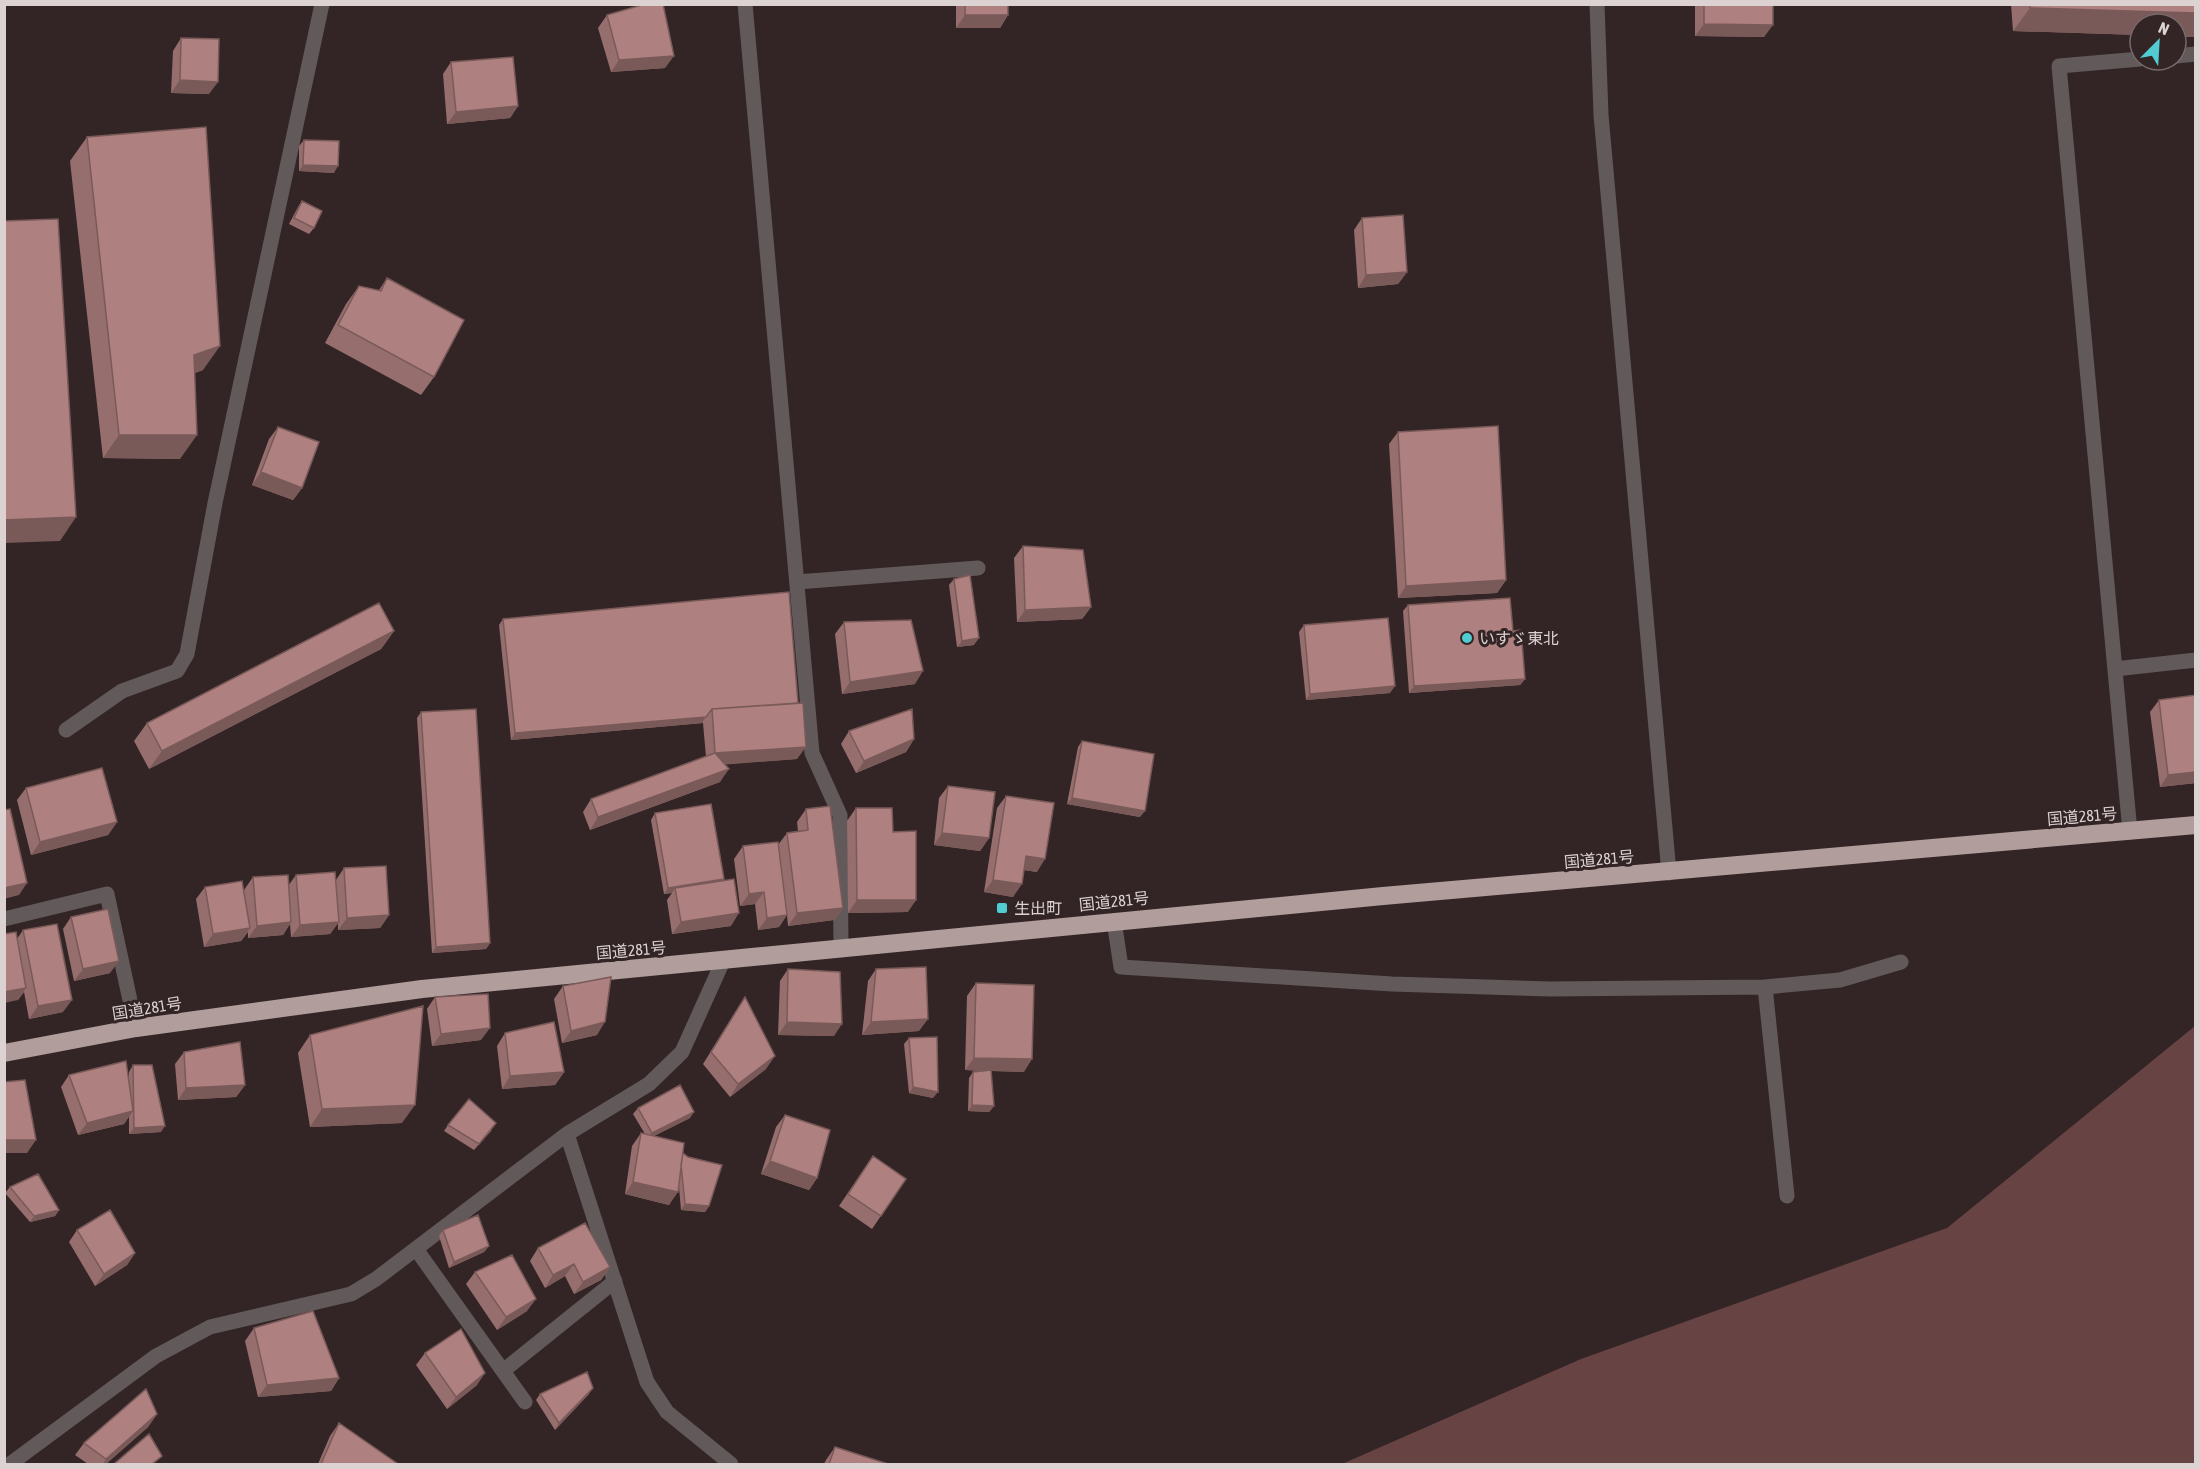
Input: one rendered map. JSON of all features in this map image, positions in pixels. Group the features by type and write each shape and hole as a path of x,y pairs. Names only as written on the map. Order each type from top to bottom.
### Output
{"highway":[{"name":"国道281号","path":"4,1053 136,1028 422,989 841,950 1114,921 2196,825"}],"street":[{"path":"66,730 122,691 177,671 187,654 217,492 322,4"},
{"path":"746,4 764,239 812,753 840,815 841,950"},
{"path":"1597,4 1601,115 1669,873"},
{"path":"2128,60 2059,66 2130,832"},
{"path":"797,582 978,568"},
{"path":"2115,669 2196,660"},
{"path":"4,919 107,894 136,1028"},
{"path":"1114,921 1121,967 1403,984 1550,988 1765,987 1839,980 1901,962"},
{"path":"10,1464 156,1356 210,1327 351,1294 376,1279 567,1134 649,1084 682,1052 723,961"},
{"path":"1765,987 1787,1196"},
{"path":"567,1134 647,1382 667,1412 731,1464"},
{"path":"416,1249 525,1402"},
{"path":"503,1371 615,1281"}],"shaded area":[{"path":"2195,1026 2195,1464 1342,1464 1581,1359 1947,1228"}],"building":[{"path":"645,4 663,4 674,56 619,60 607,15"},
{"path":"965,4 1008,4 1008,15 965,15"},
{"path":"1704,4 1773,4 1773,25 1704,24"},
{"path":"2030,4 2196,4 2196,13 2188,12 2030,8"},
{"path":"181,38 219,39 218,82 180,80"},
{"path":"513,57 518,106 456,112 451,62"},
{"path":"206,127 220,346 194,355 197,435 119,435 87,137"},
{"path":"304,140 339,141 338,166 303,165"},
{"path":"302,201 322,211 314,228 294,218"},
{"path":"1403,215 1407,272 1366,275 1362,218"},
{"path":"58,219 76,517 4,520 4,221"},
{"path":"387,278 464,320 434,377 338,325 359,286 381,291"},
{"path":"1498,426 1506,580 1406,586 1398,432"},
{"path":"278,427 319,442 302,488 261,472"},
{"path":"1023,546 1083,550 1091,607 1025,610"},
{"path":"970,575 979,638 962,641 954,579"},
{"path":"789,592 798,703 712,709 706,717 515,733 503,619"},
{"path":"1510,598 1513,631 1521,630 1525,679 1414,686 1408,605"},
{"path":"379,603 394,631 162,751 147,723"},
{"path":"1388,618 1395,686 1310,694 1304,625"},
{"path":"911,620 923,671 850,682 844,622"},
{"path":"2196,695 2196,772 2168,775 2159,700"},
{"path":"803,703 806,747 715,753 712,709"},
{"path":"476,709 490,943 436,947 421,712"},
{"path":"912,709 914,739 864,761 849,731"},
{"path":"1082,741 1154,754 1145,811 1072,798"},
{"path":"715,753 729,769 598,817 591,799"},
{"path":"102,768 117,822 40,842 26,788"},
{"path":"948,786 995,792 989,838 942,833"},
{"path":"1006,796 1054,803 1045,859 1026,856 1022,884 993,880"},
{"path":"711,804 724,879 668,888 655,813"},
{"path":"830,806 843,908 797,913 787,833 808,830 806,809"},
{"path":"856,808 892,808 893,832 916,831 916,900 857,900"},
{"path":"10,809 27,883 4,888 4,810"},
{"path":"778,842 787,915 767,918 764,892 749,894 743,846"},
{"path":"386,866 389,915 347,918 344,868"},
{"path":"335,872 339,922 300,925 296,875"},
{"path":"288,875 291,922 257,926 253,877"},
{"path":"734,879 739,913 681,922 675,888"},
{"path":"242,881 250,928 213,934 205,887"},
{"path":"108,909 119,961 83,969 71,917"},
{"path":"57,924 72,1000 38,1006 23,930"},
{"path":"16,932 26,988 4,992 4,934"},
{"path":"926,967 928,1019 871,1022 876,969"},
{"path":"788,969 840,972 842,1024 787,1022"},
{"path":"611,977 605,1022 571,1031 563,986"},
{"path":"976,983 1034,985 1032,1059 974,1058"},
{"path":"488,994 490,1028 441,1034 435,997"},
{"path":"745,997 775,1056 738,1084 711,1052"},
{"path":"423,1006 415,1105 322,1109 310,1035"},
{"path":"554,1022 564,1072 510,1076 505,1033"},
{"path":"937,1037 938,1092 913,1087 909,1038"},
{"path":"240,1042 245,1085 186,1088 184,1052"},
{"path":"126,1061 133,1111 87,1123 69,1075"},
{"path":"133,1065 152,1065 165,1126 134,1128"},
{"path":"991,1070 994,1106 972,1105 973,1072"},
{"path":"25,1080 36,1140 4,1140 4,1082"},
{"path":"680,1085 694,1112 652,1133 638,1108"},
{"path":"469,1099 496,1123 479,1144 448,1125"},
{"path":"785,1115 830,1130 817,1178 770,1161"},
{"path":"641,1133 684,1143 678,1192 633,1182"},
{"path":"683,1153 688,1157 722,1165 709,1206 685,1204 681,1165"},
{"path":"873,1156 906,1179 881,1216 848,1194"},
{"path":"38,1174 59,1210 34,1216 10,1187"},
{"path":"110,1210 135,1253 104,1274 77,1230"},
{"path":"478,1215 489,1246 454,1262 443,1230"},
{"path":"585,1223 610,1267 583,1282 574,1264 553,1275 538,1248"},
{"path":"512,1255 536,1299 506,1317 475,1272"},
{"path":"313,1311 339,1378 267,1385 254,1328"},
{"path":"461,1329 485,1373 456,1397 425,1353"},
{"path":"587,1372 593,1388 559,1423 540,1394"},
{"path":"146,1389 157,1414 106,1459 84,1443"},
{"path":"339,1423 398,1464 321,1464"},
{"path":"149,1434 162,1456 152,1464 114,1464"},
{"path":"835,1447 888,1464 829,1464"}],"place":[{"name":"いすゞ東北","path":"1467,638"},
{"name":"生出町","path":"1002,908"}]}
